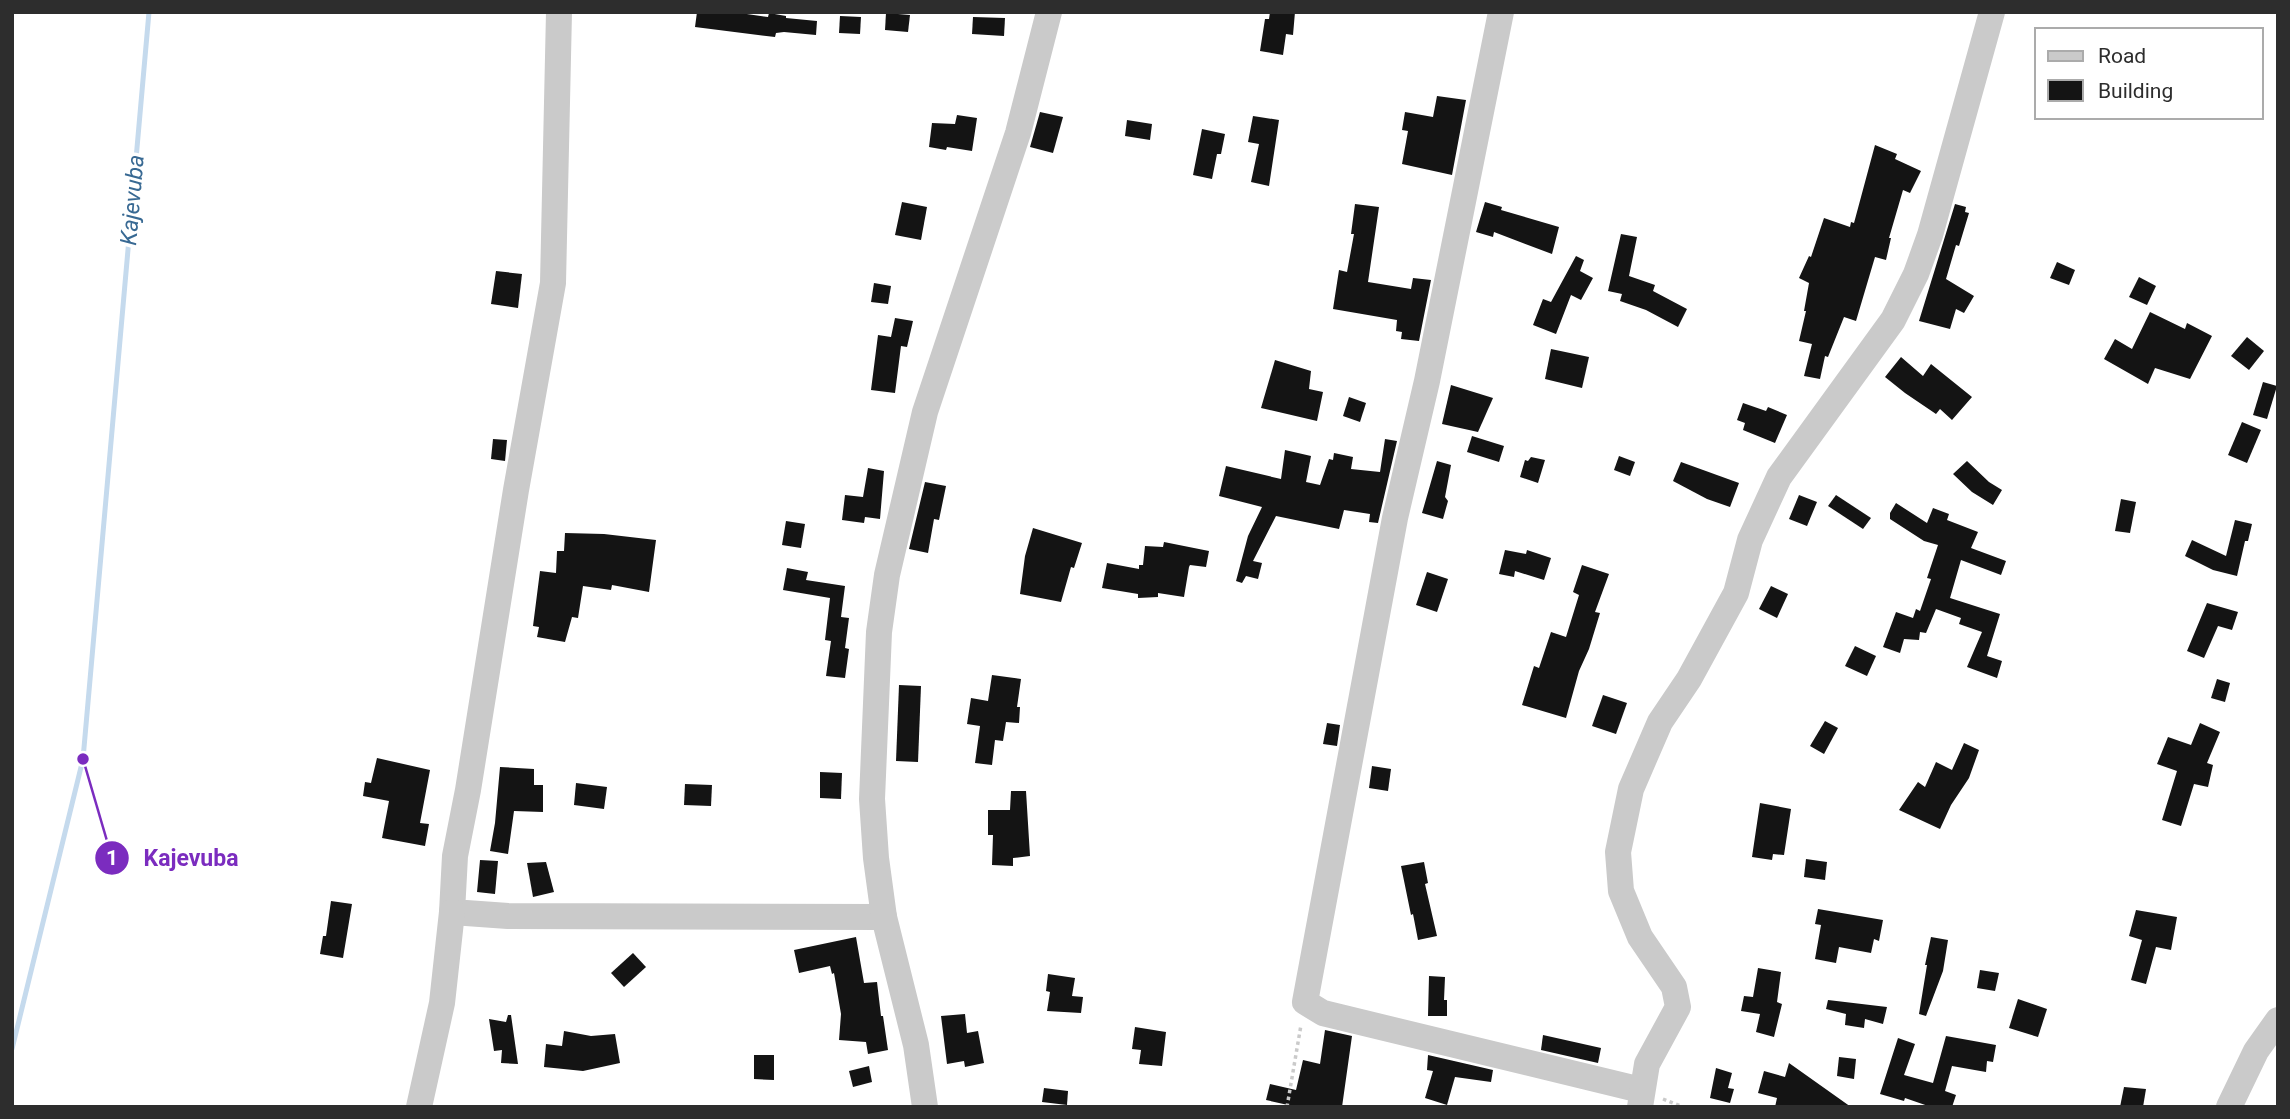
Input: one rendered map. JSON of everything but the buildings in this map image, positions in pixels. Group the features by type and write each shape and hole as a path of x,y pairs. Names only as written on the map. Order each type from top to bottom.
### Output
{"street":[{"path":"419,1107 442,1003 455,856 553,283 559,12"},
{"path":"925,1107 914,1033 884,917 872,799 879,632 887,575 925,412 1018,133 1049,12"},
{"path":"1501,12 1427,381 1390,545 1305,1002 1323,1013 1641,1099 1647,1064 1678,1007 1674,987 1640,937 1621,891 1618,852 1631,789 1660,722 1689,679 1736,593 1751,540 1779,477 1893,320 1916,274 1930,235 1992,12"},
{"path":"452,912 508,916 884,917"},
{"path":"2229,1107 2256,1051 2278,1020"}],"path":[{"path":"1287,1107 1305,1002"}],"waterway":[{"name":"Kajevuba","path":"12,1049 83,759 149,12"}],"place":[{"name":"Kajevuba","path":"83,759"}]}
